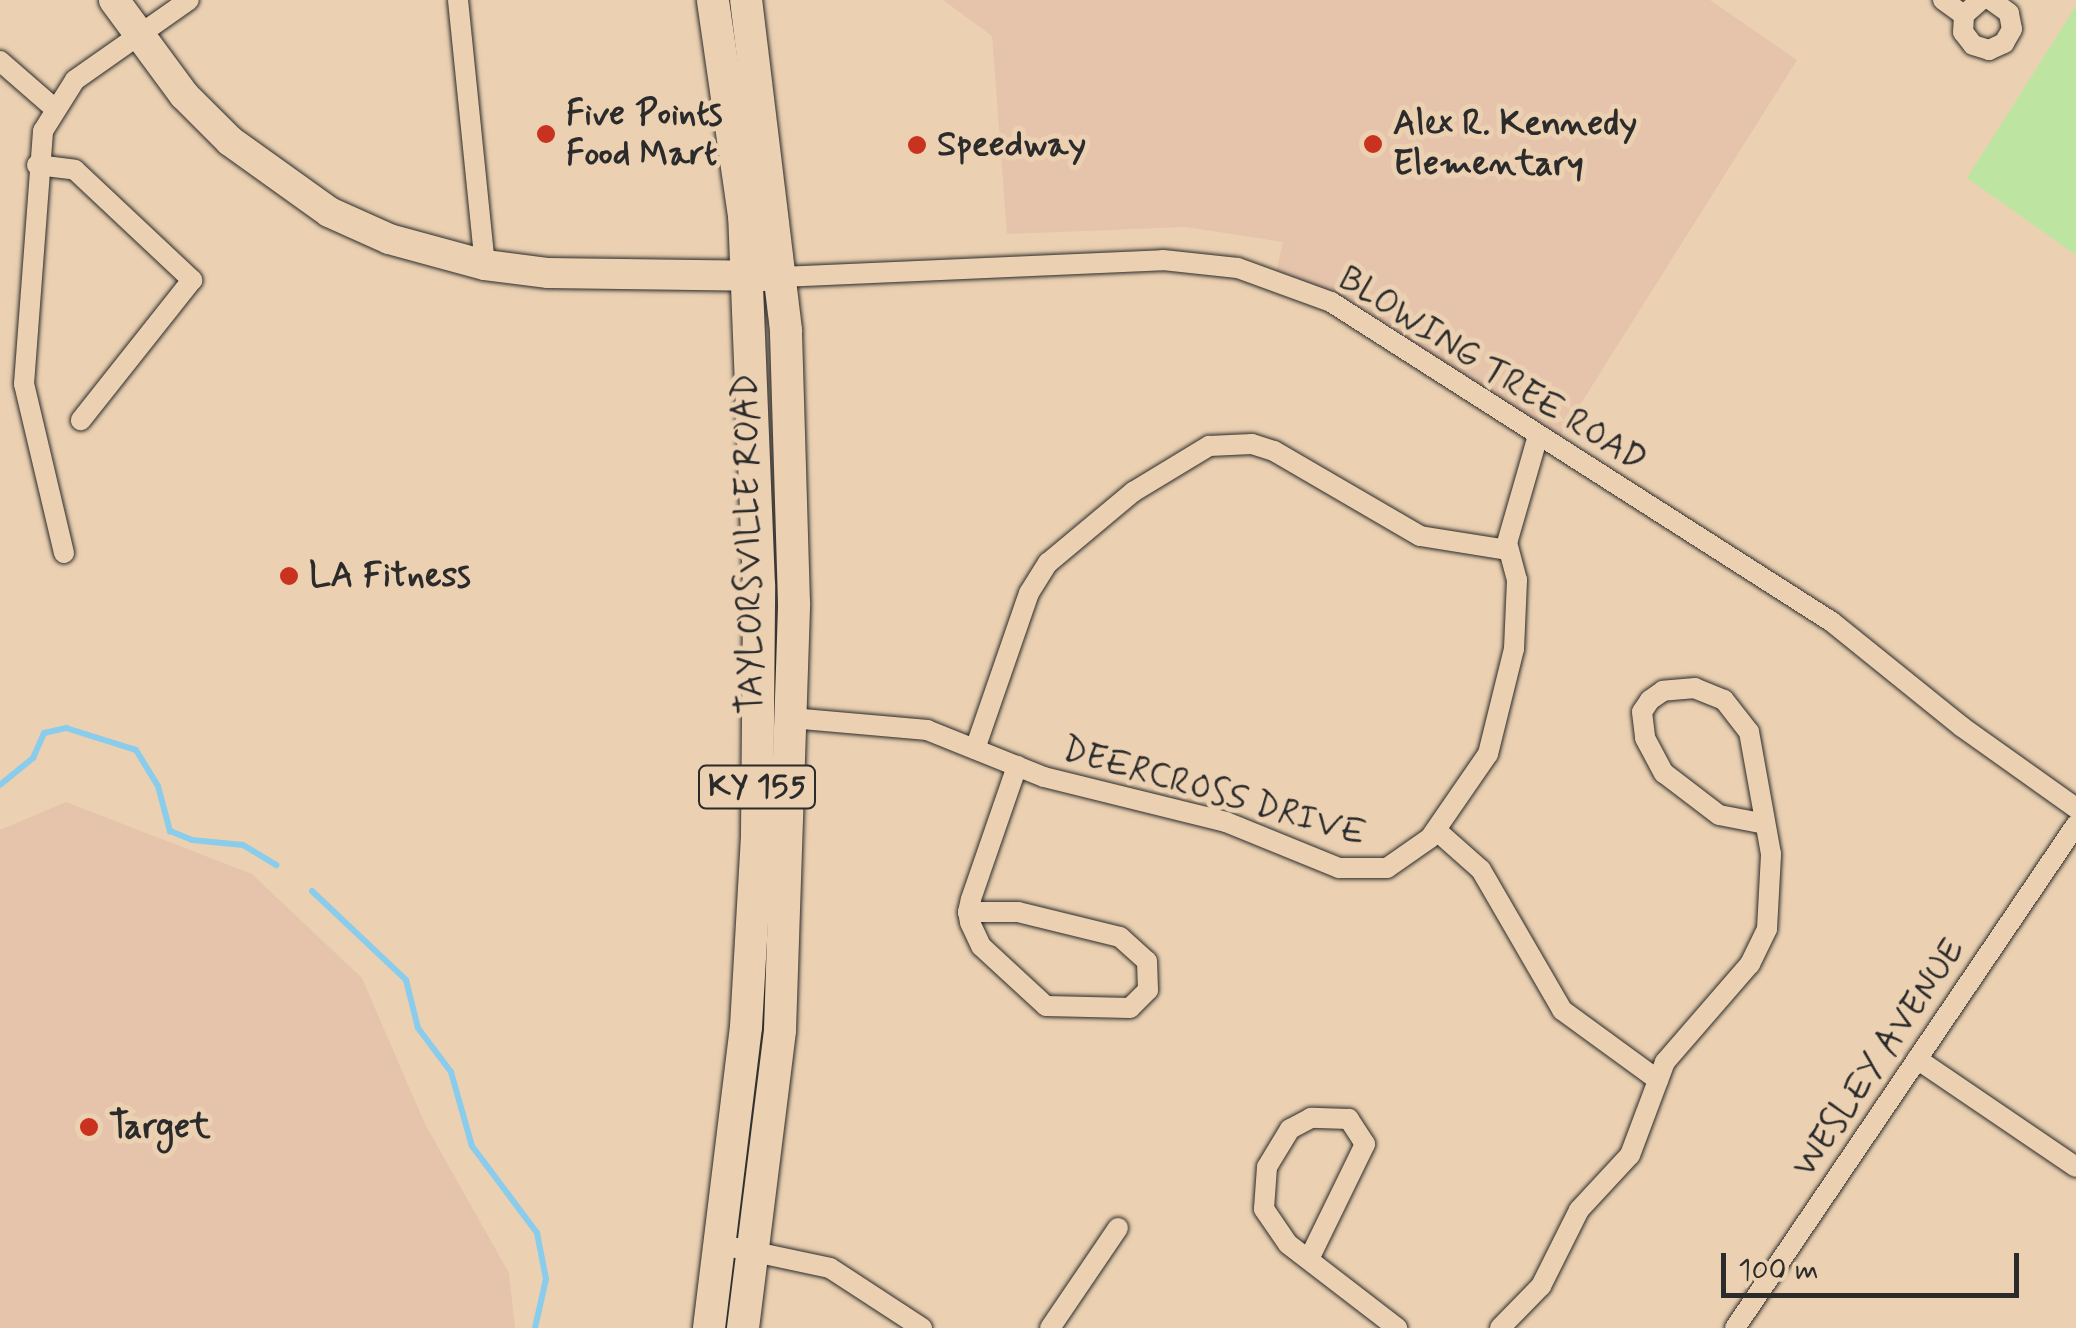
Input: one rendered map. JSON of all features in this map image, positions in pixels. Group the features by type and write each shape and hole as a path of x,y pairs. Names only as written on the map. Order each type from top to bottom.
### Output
{"main road":[{"name":"TAYLORSVILLE ROAD","path":"709,1328 738,1247 780,1030 791,718 791,451 765,276 713,0"},
{"name":"TAYLORSVILLE ROAD","path":"743,1328 738,1247 757,835 758,528 765,276 746,0"}],"street":[{"path":"114,0 184,95 273,176 389,239 485,265 548,272 765,276"},
{"path":"64,553 25,412 38,165 53,107 76,80 189,0"},
{"path":"458,0 485,265"},
{"path":"1944,0 1964,15"},
{"path":"1981,0 1964,15 1963,32 1972,45 1997,48 2009,37 2012,21 1991,0"},
{"path":"0,62 53,107"},
{"path":"38,165 75,170 192,280 81,420"},
{"name":"BLOWING TREE ROAD","path":"765,276 1163,260 1238,268 1358,315 1537,439 1832,622 1962,727 2076,808"},
{"name":"DEERCROSS DRIVE","path":"791,718 926,730 1017,766 1226,822 1356,871 1403,861 1436,830 1488,754 1502,712 1514,649 1517,580 1507,550 1537,439"},
{"path":"975,749 1029,593 1048,563 1134,492 1208,446 1252,444 1274,451 1420,536 1507,550"},
{"path":"1500,1328 1541,1286 1580,1210 1630,1155 1665,1062 1761,948 1771,854 1761,824 1759,764 1749,732 1724,700 1695,688 1664,691 1650,700 1642,712 1645,738 1664,774 1719,816 1761,824"},
{"path":"968,912 1018,912 1120,937 1147,961 1148,990 1130,1008 1046,1006 990,958 968,912 1017,766"},
{"name":"WESLEY AVENUE","path":"1735,1328 2076,825"},
{"path":"1436,830 1482,870 1562,1010 1658,1080"},
{"path":"1918,1059 2076,1167"},
{"path":"1309,1260 1365,1144 1349,1119 1311,1118 1290,1130 1267,1167 1264,1208 1271,1227 1309,1260 1398,1328"},
{"path":"1050,1328 1118,1228"},
{"path":"738,1247 830,1268 922,1328"}],"shaded area":[{"name":"Alex R. Kennedy Elementary","path":"943,0 1710,0 1797,60 1558,440 1360,305 1276,272 1283,242 1186,227 1007,234 992,36"},
{"path":"66,802 252,874 362,978 425,1124 509,1273 515,1328 0,1328 0,830"}],"green space":[{"path":"2076,6 2076,255 1967,178"}],"waterway":[{"path":"0,785 33,758 44,733 66,728 136,750 158,786 170,831 192,840 243,845 276,865"},
{"path":"312,891 406,980 418,1028 451,1072 472,1146 537,1233 546,1279 535,1328"}],"place":[{"name":"Five Points Food Mart","path":"546,134"},
{"name":"Alex R. Kennedy Elementary","path":"1373,144"},
{"name":"Speedway","path":"917,145"},
{"name":"LA Fitness","path":"289,576"},
{"name":"Target","path":"89,1127"}]}
